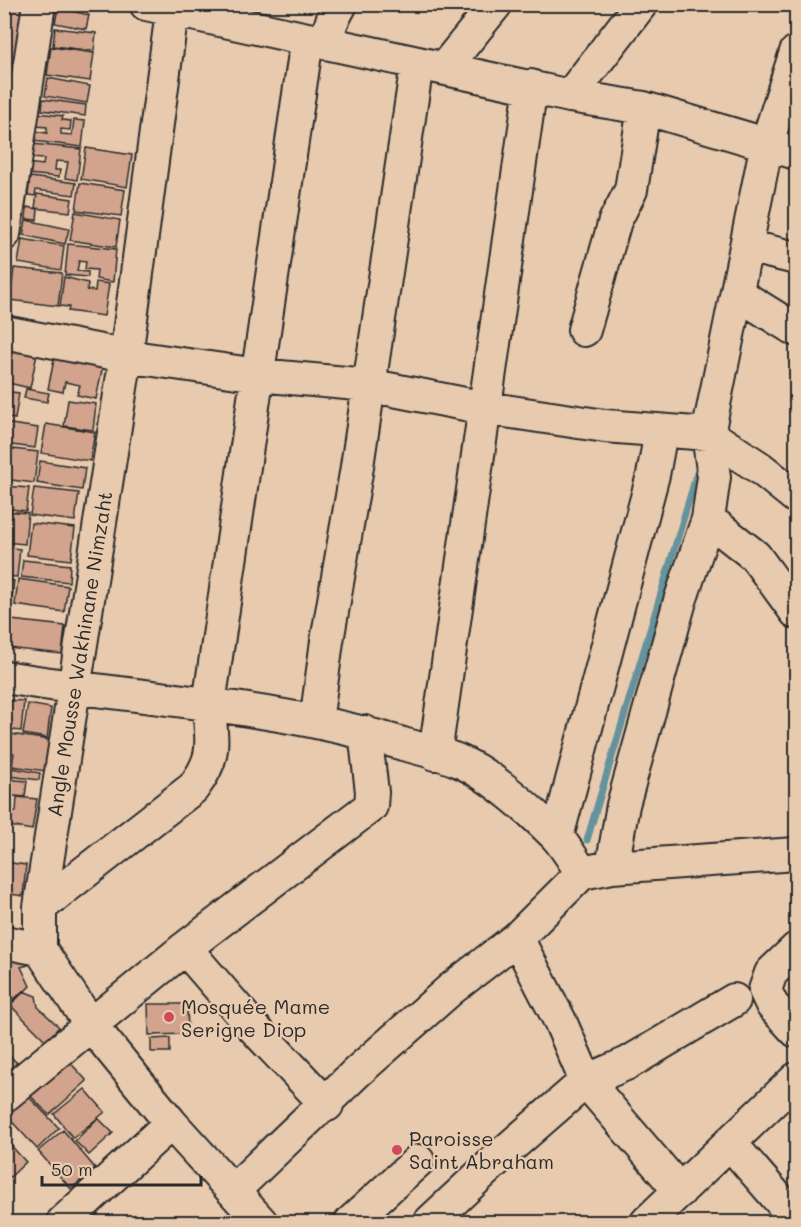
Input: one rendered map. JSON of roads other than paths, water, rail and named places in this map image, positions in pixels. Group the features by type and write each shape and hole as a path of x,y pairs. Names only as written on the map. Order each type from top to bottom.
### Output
{"street":[{"path":"4,234 12,124 39,4"},
{"path":"40,907 193,788 208,768 212,748 209,704 258,375 316,41 332,21 341,4"},
{"path":"316,722 368,385 431,66 496,4"},
{"path":"570,96 641,4"},
{"path":"164,6 570,96 644,108 796,153"},
{"name":"Angle Mousse Wakhinane Nimzaht","path":"40,949 40,907 75,689 98,522 126,356 164,6"},
{"path":"233,1191 327,1105 357,1072 451,989 517,938 597,870 623,805 680,601 708,519 714,477 708,434 767,143 796,52"},
{"path":"435,754 531,86"},
{"path":"584,330 615,221 631,190 644,108"},
{"path":"746,246 796,258"},
{"path":"738,294 796,330"},
{"path":"4,332 126,356 258,375 368,385 485,408 605,426 708,434 760,468 796,497"},
{"path":"557,837 653,476 661,432"},
{"path":"708,519 755,556 796,612"},
{"path":"4,677 75,689 209,704 316,722 365,732 459,761 478,772 597,870 796,854"},
{"path":"4,1096 185,948 371,806 372,792 365,732"},
{"path":"517,938 560,1021 586,1081 680,1191"},
{"path":"4,942 40,949 91,1025 171,1123 261,1222"},
{"path":"185,948 253,1027 327,1105"},
{"path":"796,949 771,973 765,990 772,1005 796,1031"},
{"path":"430,1222 508,1149 586,1081 627,1063 734,1000"},
{"path":"647,1222 796,1079"},
{"path":"63,1222 171,1123"},
{"path":"730,1143 796,1219"},
{"path":"351,1222 418,1161"}],"waterway":[{"path":"587,840 698,470"}],"place":[{"name":"Mosquée Mame Serigne Diop","path":"169,1017"},
{"name":"Paroisse Saint Abraham","path":"397,1150"}]}
